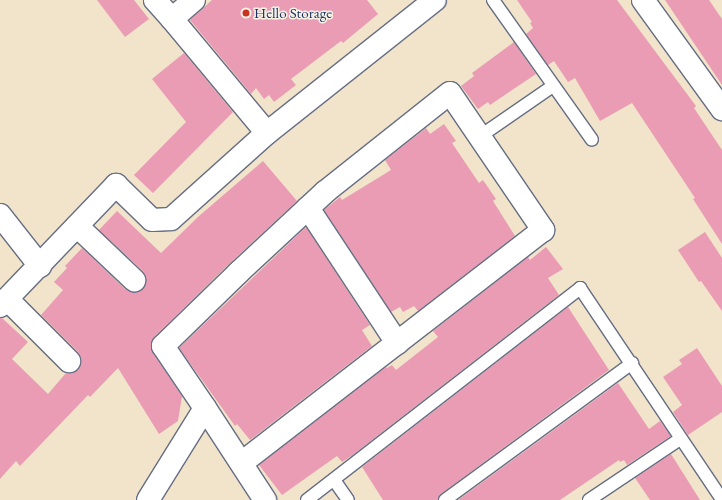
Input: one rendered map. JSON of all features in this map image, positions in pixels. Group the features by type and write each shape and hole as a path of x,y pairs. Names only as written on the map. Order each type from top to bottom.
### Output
{"street":[{"path":"155,0 267,133"},
{"path":"172,19 194,0"},
{"path":"69,361 4,302 116,185 152,220 171,219 267,133 435,0"},
{"path":"642,0 722,109"},
{"path":"241,463 542,230 450,94 325,192 163,346 265,500"},
{"path":"308,208 397,343"},
{"path":"0,215 40,266"},
{"path":"77,226 134,280"},
{"path":"148,500 205,408"}],"lane":[{"path":"493,0 592,140"},
{"path":"480,137 553,86"},
{"path":"307,500 580,288 632,363 680,439 722,499"},
{"path":"445,500 632,363"},
{"path":"588,500 680,439"},
{"path":"334,480 348,500"}],"building":[{"path":"97,0 134,0 149,19 125,37"},
{"path":"212,0 367,0 378,14 343,43 341,41 291,79 296,85 274,102 269,95 264,99 256,88 251,94 190,20"},
{"path":"517,0 617,0 696,106 694,108 722,150 722,244 693,199 695,198 632,103 600,121 575,78 568,82 554,61 548,65 526,34 533,28 530,23 532,22"},
{"path":"665,0 709,0 722,19 722,85"},
{"path":"514,42 536,74 490,105 488,102 478,109 461,86 474,76 472,73"},
{"path":"184,53 233,112 153,193 134,175 186,122 152,79"},
{"path":"444,124 456,141 452,143 479,183 483,180 496,199 493,201 515,236 418,311 414,306 403,312 400,307 391,312 324,210 340,197 342,200 391,170 385,160 426,128 430,134"},
{"path":"263,161 297,201 230,263 154,337 151,342 153,353 182,396 178,421 159,434 118,368 90,397 88,395 20,466 16,461 0,479 0,318 2,318 28,342 12,359 48,394 66,373 72,373 78,370 81,364 81,357 78,352 41,315 63,290 54,282 67,268 65,266 82,248 125,289 131,292 138,292 146,283 146,276 143,271 99,230 117,211 161,253 199,216"},
{"path":"306,227 370,325 362,330 372,346 250,440 237,424 235,426 179,348"},
{"path":"705,232 722,258 722,311 701,281 699,282 678,250"},
{"path":"546,247 563,269 548,278 559,295 354,454 342,462 337,456 282,495 259,465 386,367 387,368 392,365 396,370 438,337 433,331 528,257 530,260"},
{"path":"568,307 609,370 441,494 438,500 383,500 362,467"},
{"path":"697,348 722,386 722,412 688,435 673,412 682,405 663,377 682,364 679,360"},
{"path":"618,383 649,429 660,421 671,436 627,465 624,460 620,462 619,460 560,500 458,500"},
{"path":"671,454 700,500 650,500 635,478"}],"place":[{"name":"Hello Storage","path":"246,13"}]}
